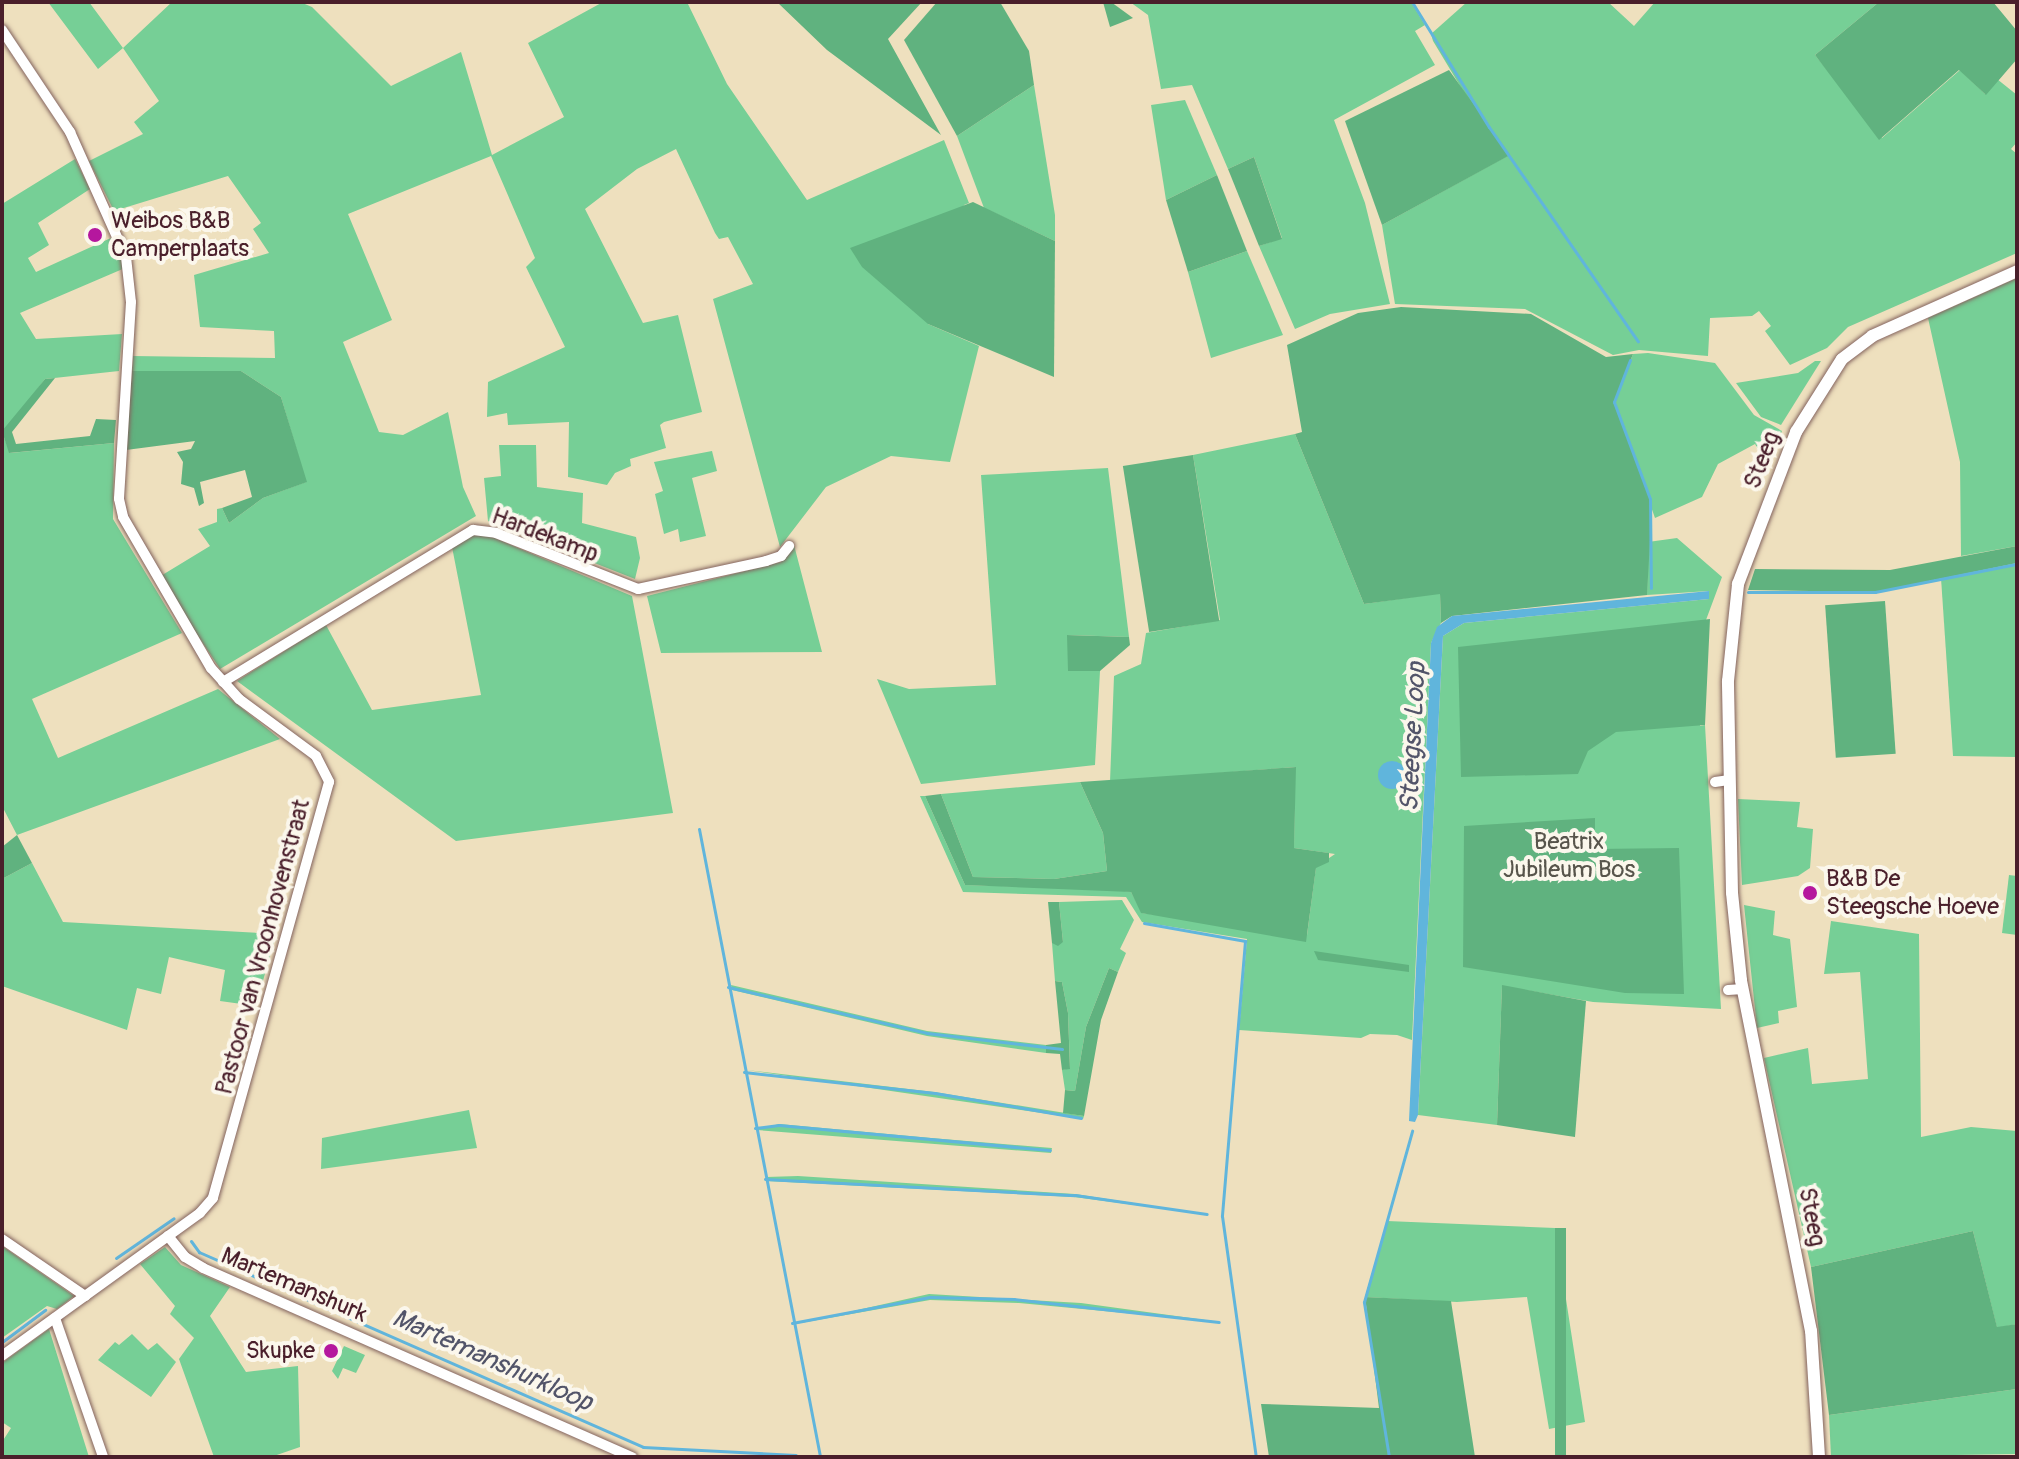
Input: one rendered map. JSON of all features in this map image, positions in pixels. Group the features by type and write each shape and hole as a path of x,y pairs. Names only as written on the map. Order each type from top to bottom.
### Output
{"street":[{"name":"Pastoor van Vroonhovenstraat","path":"2,30 70,132 126,257 131,302 120,508 223,682 316,756 329,782 217,1188 206,1208 2,1356"},
{"name":"Steeg","path":"1819,1457 1811,1331 1743,989 1732,893 1728,681 1738,584 1791,430 1851,350 2017,271"},
{"name":"Hardekamp","path":"223,682 473,530 496,533 638,589 766,561 781,556 789,546"},
{"path":"1715,782 1730,780"},
{"path":"1728,990 1743,989"},
{"name":"Martemanshurk","path":"168,1236 185,1257 203,1268 632,1457"},
{"path":"2,1239 85,1296"},
{"path":"55,1318 103,1457"}],"green space":[{"path":"48,2 89,2 123,48 98,69"},
{"path":"172,2 300,2 312,7 391,86 461,52 492,155 564,117 528,43 603,2 687,2 727,84 807,200 944,140 969,203 964,205 928,324 979,346 950,462 891,456 826,487 780,547 713,299 753,284 728,237 719,239 715,233 676,149 637,169 585,209 643,323 678,315 702,412 660,425 666,448 630,459 631,466 615,473 607,485 568,477 569,422 508,425 507,413 487,417 488,382 565,347 526,267 535,258 491,156 348,214 392,320 343,342 379,432 403,435 448,412 463,487 476,516 220,669 159,577 210,546 198,529 217,522 217,509 222,508 229,523 263,498 306,482 281,397 241,371 132,371 133,356 275,358 274,331 200,327 194,275 269,253 253,229 261,223 228,176 114,211 89,161 143,134 134,122 159,101 123,48"},
{"path":"777,2 922,2 888,39 941,135 827,50"},
{"path":"937,2 1000,2 1029,51 1034,85 957,136 904,40"},
{"path":"1103,2 1111,2 1133,18 1110,27"},
{"path":"1130,2 1411,2 1425,25 1415,31 1435,65 1334,120 1365,203 1390,304 1330,314 1295,329 1259,246 1282,238 1254,157 1228,169 1192,85 1161,89 1148,15"},
{"path":"1467,2 1608,2 1634,26 1655,2 1879,2 1815,55 1882,138 1960,70 1985,94 1997,79 2017,95 2017,142 2011,149 2017,154 2017,253 1848,327 1827,348 1790,365 1765,331 1771,326 1759,311 1752,316 1710,318 1708,356 1639,350 1613,355 1525,309 1395,304 1382,225 1509,155 1486,129 1431,34"},
{"path":"1879,2 1993,2 2017,31 2017,59 1986,95 1959,70 1879,140 1815,55"},
{"path":"1449,70 1510,155 1382,225 1345,121"},
{"path":"1034,85 1055,215 1055,241 984,208 957,136"},
{"path":"1185,100 1217,175 1166,200 1151,105"},
{"path":"1254,157 1282,239 1259,246 1228,169"},
{"path":"75,159 90,189 38,223 49,245 28,258 36,272 113,237 125,268 20,313 36,339 122,334 119,371 45,379 3,434 10,453 114,443 113,519 182,633 32,699 58,758 218,689 280,739 17,835 2,806 2,204"},
{"path":"1217,175 1247,251 1188,272 1166,200"},
{"path":"973,202 1055,241 1054,377 928,324 862,267 850,248"},
{"path":"1247,251 1283,335 1211,358 1188,272"},
{"path":"2017,278 2017,546 1961,556 1960,462 1928,318"},
{"path":"1401,307 1531,314 1606,357 1633,354 1614,402 1652,504 1647,595 1452,616 1441,623 1440,594 1364,604 1295,434 1302,432 1287,345 1358,313"},
{"path":"1648,353 1715,363 1754,415 1782,431 1768,465 1755,444 1718,464 1702,497 1655,518 1614,402 1633,354"},
{"path":"1815,361 1821,361 1781,425 1761,417 1736,383 1798,373"},
{"path":"132,371 241,371 281,397 307,482 263,498 229,523 222,508 252,497 245,470 200,482 204,503 199,506 194,488 181,484 183,462 177,452 191,449 195,441 126,450"},
{"path":"55,378 12,432 16,444 90,436 96,419 116,420 114,443 9,453 2,431 45,379"},
{"path":"1295,434 1364,604 1440,593 1441,623 1431,643 1412,1040 1397,1035 1370,1034 1361,1038 1239,1030 1247,939 1142,922 1126,897 963,892 920,796 925,796 965,885 1111,889 1131,892 1142,913 1307,935 1316,867 1335,854 1294,848 1295,767 1110,782 1114,676 1141,664 1146,633 1220,620 1193,455"},
{"path":"499,445 536,445 537,487 583,493 582,523 636,537 640,558 635,579 488,521 484,478 501,476"},
{"path":"712,451 717,471 692,478 706,536 680,542 678,529 664,534 655,494 663,491 654,462"},
{"path":"1193,455 1219,621 1149,632 1123,466"},
{"path":"1108,468 1129,637 1068,635 1069,671 1100,671 1095,765 921,784 877,679 909,689 996,685 981,475"},
{"path":"478,531 632,596 673,813 456,841 237,681 326,625 372,710 481,695 452,547"},
{"name":"Beatrix Jubileum Bos","path":"1677,538 1722,577 1706,620 1700,726 1705,725 1721,1009 1593,1002 1502,986 1497,1125 1418,1115 1443,636 1464,623 1709,599 1709,591 1647,595 1648,542"},
{"path":"794,545 822,652 661,653 647,596 781,562"},
{"path":"2017,546 2017,563 1875,592 1748,590 1755,569 1890,570"},
{"path":"2017,563 2017,757 1953,756 1941,578"},
{"path":"1885,601 1896,754 1836,758 1825,605"},
{"path":"1710,619 1705,725 1616,732 1588,751 1578,774 1461,777 1458,647"},
{"path":"1067,635 1129,637 1130,645 1100,671 1068,671"},
{"path":"1296,767 1294,848 1329,853 1329,862 1316,868 1306,942 1141,913 1131,892 965,885 925,796 941,794 973,877 1054,879 1107,871 1103,833 1080,782"},
{"path":"1080,782 1103,833 1107,871 1054,879 973,877 941,794"},
{"path":"1738,799 1800,802 1797,827 1813,829 1810,868 1798,876 1742,885"},
{"path":"1595,818 1595,849 1679,848 1684,994 1625,993 1463,967 1464,826"},
{"path":"17,835 32,863 2,879 2,847"},
{"path":"32,863 63,922 276,934 256,1006 220,1001 225,970 169,957 161,994 137,988 127,1030 2,986 2,879"},
{"path":"2009,875 2017,876 2017,935 2002,933"},
{"path":"1122,900 1134,920 1120,949 1126,953 1118,972 1109,968 1086,1027 1075,1091 1065,1090 1062,1070 1070,1068 1068,1013 1062,982 1055,981 1052,943 1063,942 1059,902"},
{"path":"1048,902 1059,902 1063,942 1058,946 1052,943"},
{"path":"1744,905 1775,911 1773,935 1790,939 1797,1007 1778,1011 1779,1023 1757,1028"},
{"path":"1831,921 1919,934 1921,1137 1971,1127 2017,1131 2017,1324 1997,1328 1973,1231 1811,1267 1764,1058 1808,1048 1812,1084 1868,1079 1860,972 1824,974"},
{"path":"1314,951 1409,965 1409,972 1318,960"},
{"path":"1109,968 1118,972 1101,1020 1084,1116 1063,1113 1065,1090 1075,1091 1086,1027"},
{"path":"1055,981 1062,982 1068,1013 1070,1069 1062,1070 1060,1054 1046,1053 1046,1045 1061,1043"},
{"path":"731,985 927,1031 1046,1045 1046,1053 927,1036 732,990"},
{"path":"1502,985 1586,1001 1575,1137 1497,1125"},
{"path":"746,1070 934,1092 1084,1116 1083,1119"},
{"path":"469,1110 477,1148 321,1169 322,1138"},
{"path":"779,1124 1052,1148 1051,1153 756,1130"},
{"path":"798,1176 1075,1194 1211,1215 1074,1197 767,1181 766,1177"},
{"path":"1387,1221 1555,1228 1585,1422 1549,1429 1527,1297 1457,1302 1365,1297"},
{"path":"1555,1228 1566,1228 1566,1457 1555,1457"},
{"path":"1973,1231 1997,1327 2017,1324 2017,1389 1829,1415 1811,1267"},
{"path":"2,1246 74,1296 57,1309 47,1306 2,1338"},
{"path":"165,1247 181,1265 230,1287 210,1316 246,1372 298,1366 300,1447 271,1457 214,1457 179,1359 194,1338 170,1314 175,1306 140,1264"},
{"path":"929,1294 1081,1303 1220,1322 1019,1303 930,1300 795,1324"},
{"path":"1365,1297 1451,1301 1475,1457 1269,1457 1261,1404 1379,1408"},
{"path":"49,1329 89,1457 2,1457 2,1442 11,1428 2,1422 2,1363"},
{"path":"132,1334 148,1350 157,1343 176,1362 151,1397 98,1360 115,1342 119,1345"},
{"path":"344,1346 365,1355 356,1373 343,1368 338,1379 332,1371"},
{"path":"2017,1389 2017,1454 1831,1457 1829,1415"}],"water":[{"path":"1709,591 1709,599 1464,623 1443,636 1418,1115 1415,1122 1409,1121 1431,643 1437,627 1452,616"},
{"path":"1392,761 1402,765 1406,775 1402,785 1392,789 1382,785 1378,775 1382,765"}],"waterway":[{"path":"1412,2 1489,127 1638,341"},
{"path":"1630,360 1614,402 1650,499 1651,588"},
{"name":"Steegse Loop","path":"1748,592 1875,592 2017,564"},
{"path":"699,829 820,1456 831,1457"},
{"path":"1144,923 1245,941 1222,1216 1256,1457"},
{"path":"728,987 927,1033 1062,1049"},
{"path":"744,1072 935,1093 1081,1118"},
{"path":"755,1128 779,1125 1050,1150"},
{"name":"Steegse Loop","path":"1389,1457 1364,1302 1412,1131"},
{"path":"765,1179 1075,1195 1207,1214"},
{"path":"116,1258 174,1218"},
{"name":"Martemanshurkloop","path":"191,1241 199,1252 643,1447 796,1455"},
{"path":"792,1323 930,1297 1014,1299 1219,1322"},
{"path":"2,1342 45,1310"}],"place":[{"name":"Weibos B&B Camperplaats","path":"95,235"},
{"name":"B&B De Steegsche Hoeve","path":"1810,893"},
{"name":"Skupke","path":"331,1351"}]}
